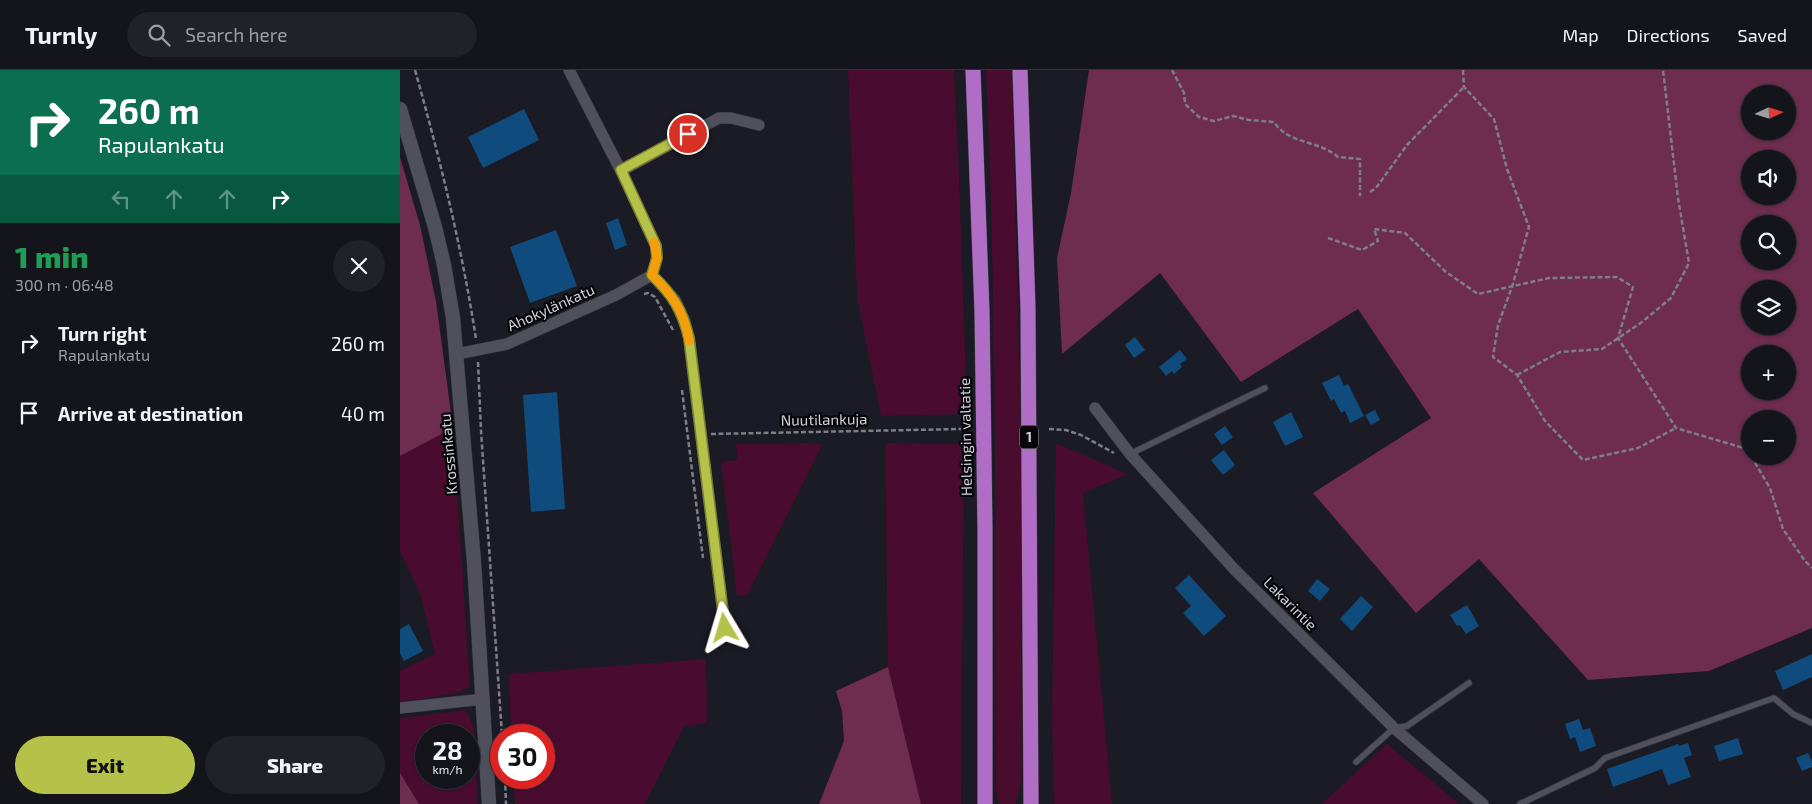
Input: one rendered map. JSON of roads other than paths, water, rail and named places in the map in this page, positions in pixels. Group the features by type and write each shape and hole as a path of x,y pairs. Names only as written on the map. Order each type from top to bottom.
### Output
{"highway":[{"name":"Helsingin valtatie","path":"973,70 982,311 985,529 985,804"},
{"name":"1","path":"1020,70 1028,308 1031,804"}],"street":[{"path":"569,70 621,170 656,246 657,258 652,275 675,300 684,319 689,338 725,628"},
{"name":"Krossinkatu","path":"400,109 444,265 457,354 484,698 490,804"},
{"path":"621,170 719,118 731,118 759,125"},
{"name":"Ahokylänkatu","path":"457,354 507,344 616,295 652,275"},
{"name":"Lakarintie","path":"1095,408 1130,454 1234,569 1394,728 1483,804"},
{"path":"400,708 484,698"}],"lane":[{"path":"1130,454 1265,388"},
{"path":"1356,762 1394,728 1407,726 1469,683"},
{"path":"1520,804 1595,768 1605,758 1774,698 1793,714 1812,723"}]}
